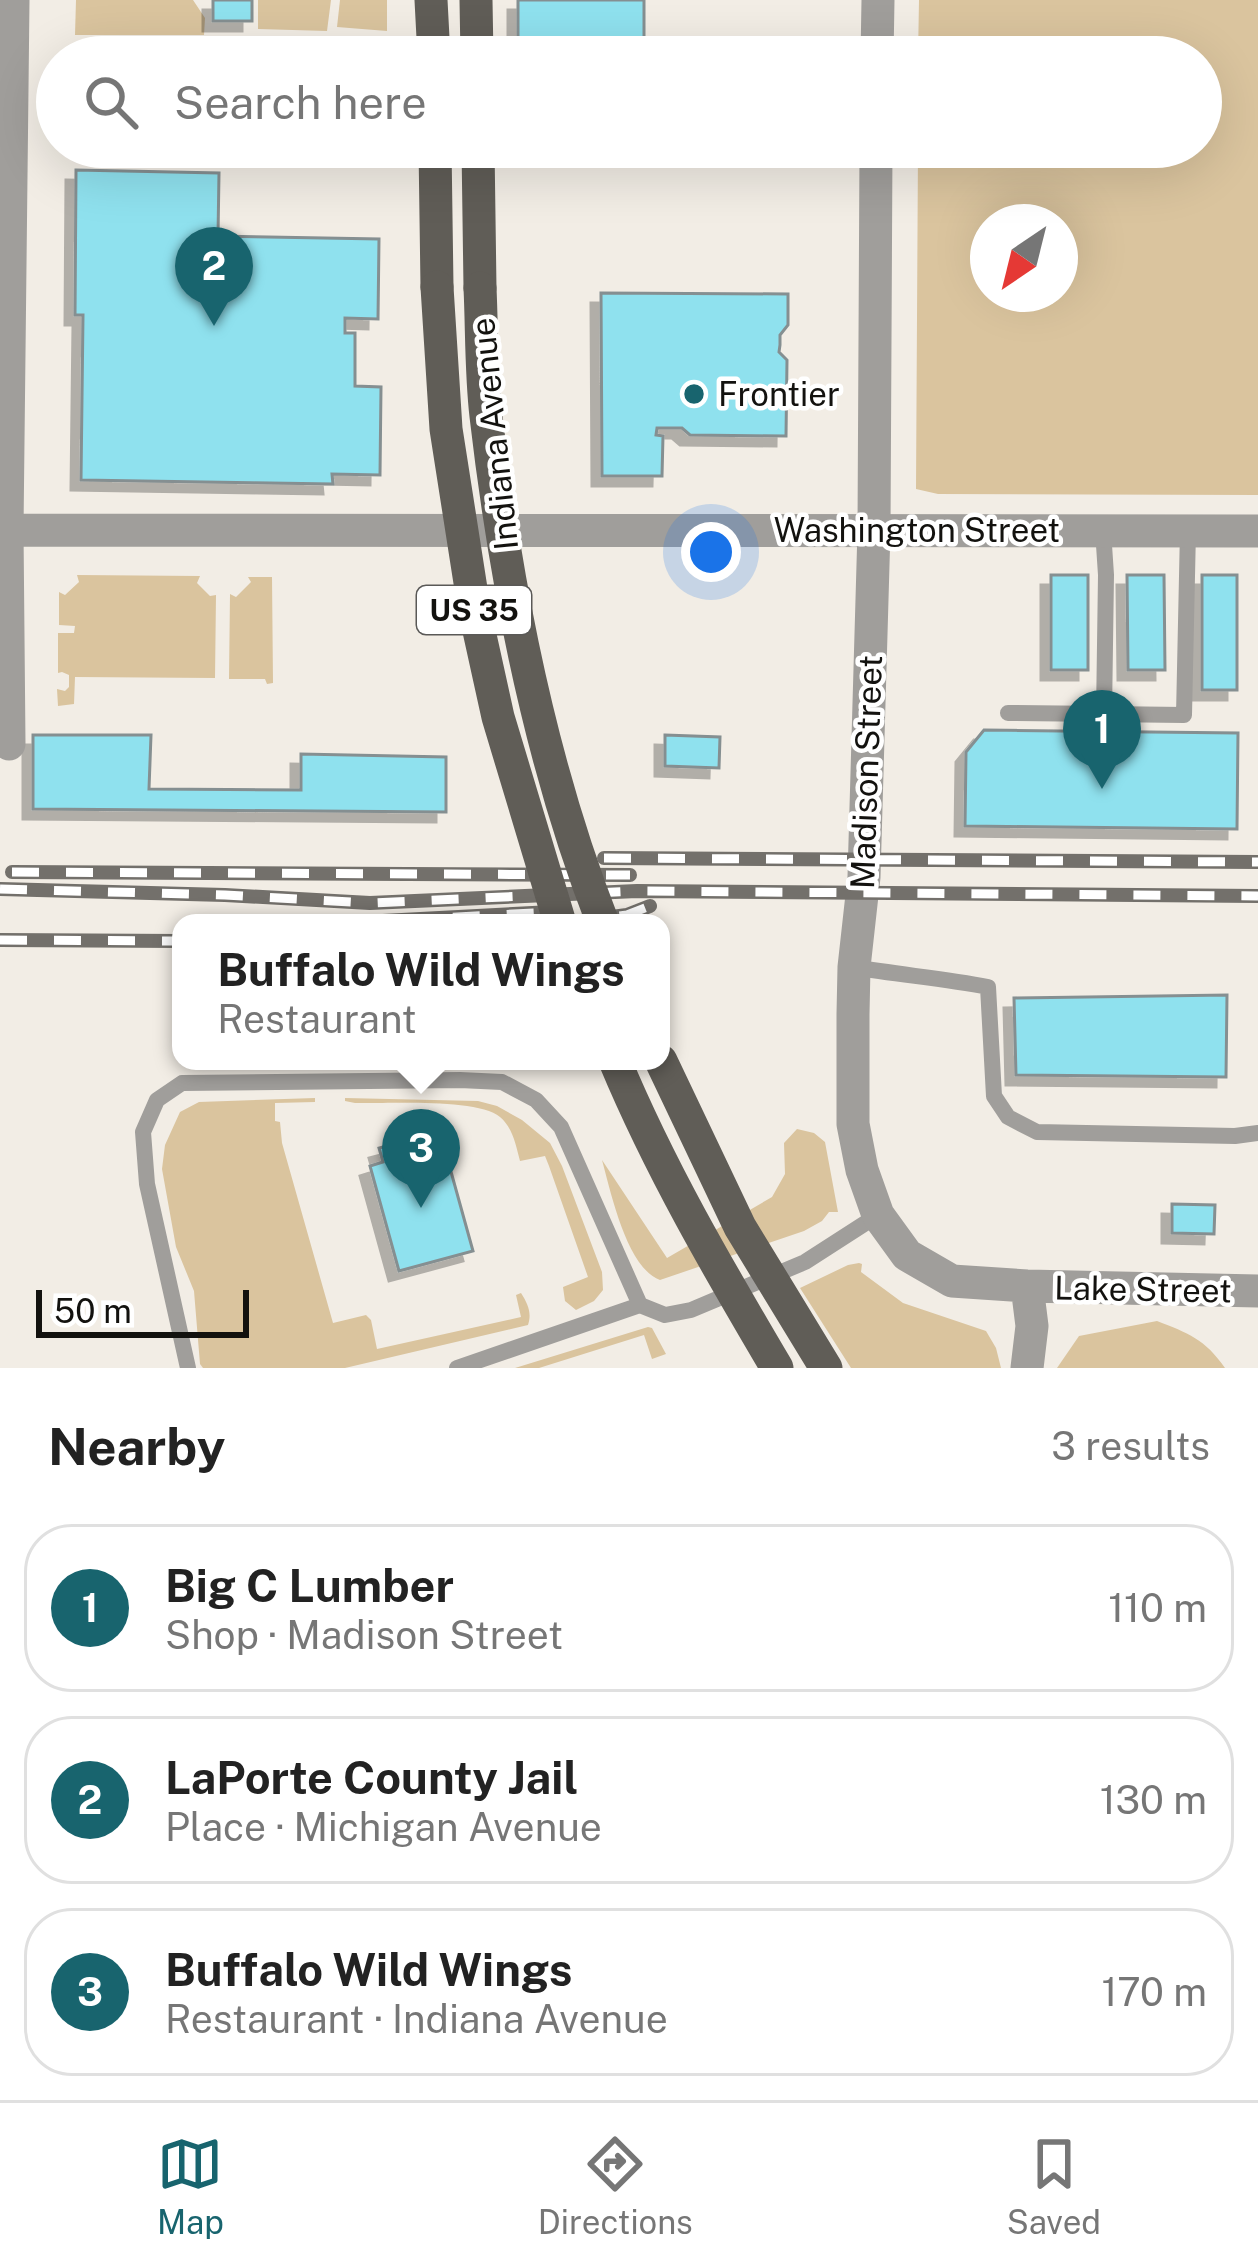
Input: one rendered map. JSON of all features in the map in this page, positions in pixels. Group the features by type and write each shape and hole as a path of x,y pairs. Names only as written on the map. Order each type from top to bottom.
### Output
{"main road":[{"path":"431,0 433,36"},
{"path":"476,0 476,36"},
{"name":"Indiana Avenue","path":"435,168 436,287 446,429 474,608 497,716 557,914"},
{"name":"Indiana Avenue","path":"478,168 486,412 511,586 533,696 600,914"},
{"path":"619,1070 669,1179 777,1368"},
{"path":"665,1070 740,1227 826,1368"}],"street":[{"path":"9,744 3,530 6,102 13,0"},
{"path":"877,36 878,0"},
{"name":"Madison Street","path":"876,168 874,530 864,877 854,967 853,1124 878,1215 907,1255 952,1281 1027,1286"},
{"name":"Washington Street","path":"3,530 1258,531"},
{"path":"1027,1286 1032,1326 1027,1368"},
{"name":"Lake Street","path":"1027,1286 1258,1291"}],"lane":[{"path":"1103,530 1104,714"},
{"path":"1008,713 1184,716 1188,530"},
{"path":"854,967 988,987 994,1096 1009,1117 1037,1132 1258,1133"},
{"path":"188,1368 147,1184 143,1132 157,1100 182,1083 502,1082 536,1100 561,1126 640,1305"},
{"path":"457,1368 640,1305 665,1315 691,1310 806,1262 878,1215"}],"shaded area":[{"path":"76,0 193,0 205,18 204,35 75,35"},
{"path":"258,0 331,0 327,31 258,29"},
{"path":"340,0 387,0 387,31 337,27"},
{"path":"919,0 1258,0 1258,495 938,494 916,489 918,168 1222,168 1222,36 918,36"},
{"path":"77,575 200,576 197,583 210,596 216,595 215,678 75,677 74,704 58,706 57,689 69,687 69,675 58,673 58,633 74,633 75,626 59,625 59,592 65,595 79,582"},
{"path":"248,577 272,577 273,683 229,679 230,594 236,597 251,582"},
{"path":"315,1098 315,1102 275,1103 275,1121 280,1122 333,1323 366,1315 377,1349 521,1317 516,1295 521,1293 529,1309 528,1325 345,1368 203,1368 194,1291 176,1247 162,1169 165,1145 180,1112 199,1102"},
{"path":"345,1098 478,1101 522,1120 550,1143 562,1166 602,1272 603,1290 576,1310 565,1301 563,1287 588,1277 549,1166 545,1156 520,1161 511,1132 500,1117 453,1104 355,1103"},
{"path":"797,1129 825,1142 838,1212 829,1212 804,1231 660,1280 648,1273 622,1228 602,1160 667,1258 772,1197 785,1174 784,1143"},
{"path":"859,1263 861,1272 903,1303 986,1331 1001,1368 851,1368 800,1288"},
{"path":"1157,1321 1195,1338 1225,1368 1057,1368 1079,1336"},
{"path":"648,1327 666,1354 652,1359 644,1335 539,1368 515,1368"}],"building":[{"path":"213,0 252,0 252,21 213,21"},
{"path":"518,0 644,0 644,36 518,36"},
{"path":"76,170 219,173 218,236 379,239 378,319 345,318 345,333 355,333 355,386 381,387 380,475 332,474 333,484 81,480 83,315 75,315"},
{"name":"Frontier","path":"601,293 788,294 788,325 780,335 779,352 787,360 786,436 690,435 682,428 657,428 656,435 663,436 662,476 602,476"},
{"path":"1051,575 1088,575 1088,670 1051,670"},
{"path":"1127,575 1164,575 1165,670 1128,670"},
{"path":"1202,575 1237,575 1237,690 1202,690"},
{"path":"984,730 1238,733 1237,829 965,826 966,752"},
{"path":"33,735 151,735 149,789 301,790 301,754 446,757 446,812 33,809"},
{"path":"665,735 720,737 719,768 665,766"},
{"path":"1227,995 1226,1077 1016,1075 1014,998"},
{"path":"440,1132 473,1251 399,1271 370,1166 383,1162 379,1148"},
{"path":"1172,1204 1215,1205 1214,1234 1172,1233"}],"railway":[{"path":"604,858 1258,862"},
{"path":"12,872 630,875"},
{"path":"0,889 370,903 637,891 1258,896"},
{"path":"630,914 650,906"},
{"path":"514,914 552,912"},
{"path":"0,940 172,941"}],"place":[{"name":"LaPorte County Jail","path":"214,326"},
{"name":"Frontier","path":"694,394"},
{"name":"Big C Lumber","path":"1102,789"},
{"name":"Buffalo Wild Wings","path":"421,1208"}]}
